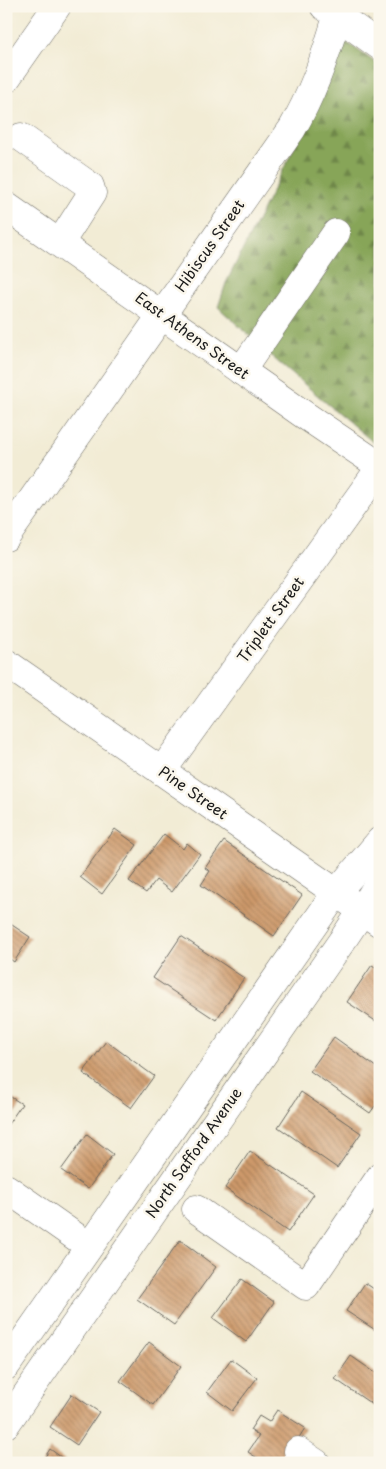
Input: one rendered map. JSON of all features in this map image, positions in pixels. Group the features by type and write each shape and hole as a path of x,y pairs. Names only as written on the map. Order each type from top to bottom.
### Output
{"street":[{"path":"6,80 57,6"},
{"path":"330,11 380,46"},
{"name":"Hibiscus Street","path":"6,537 292,129 319,75 330,11"},
{"path":"21,137 90,186 92,193 60,243"},
{"name":"East Athens Street","path":"6,206 380,467"},
{"path":"240,371 336,233"},
{"name":"Triplett Street","path":"162,771 380,467"},
{"name":"Pine Street","path":"6,663 371,917"},
{"path":"6,1366 336,893 380,841"},
{"name":"North Safford Avenue","path":"6,1424 371,917 380,880"},
{"path":"196,1210 306,1286 380,1177"},
{"path":"6,1188 89,1246"}],"green space":[{"path":"345,41 380,66 380,448 279,363 218,307 226,283 312,112"}],"building":[{"path":"115,829 137,845 102,894 80,877"},
{"path":"164,834 183,849 187,843 200,854 172,892 156,880 146,893 129,881"},
{"path":"224,841 302,895 274,936 201,885 210,871 205,868"},
{"path":"6,921 30,937 14,962 6,956"},
{"path":"181,936 244,978 216,1020 153,978"},
{"path":"372,965 380,970 380,1024 347,1002"},
{"path":"334,1037 380,1070 380,1099 370,1113 310,1071"},
{"path":"106,1041 154,1076 131,1108 83,1073"},
{"path":"301,1092 361,1133 337,1168 278,1127"},
{"path":"6,1094 22,1104 6,1127"},
{"path":"87,1134 113,1154 88,1189 61,1170"},
{"path":"250,1151 314,1194 288,1232 225,1188"},
{"path":"180,1240 216,1267 174,1325 137,1299"},
{"path":"242,1279 274,1302 246,1342 213,1318"},
{"path":"365,1283 380,1293 380,1333 346,1311"},
{"path":"149,1342 181,1366 153,1405 120,1381"},
{"path":"351,1356 380,1376 379,1409 335,1379"},
{"path":"231,1359 257,1378 232,1411 207,1392"},
{"path":"72,1394 99,1412 77,1445 50,1427"},
{"path":"277,1410 305,1428 283,1463 265,1463 248,1452 259,1436 250,1430 259,1416 269,1422"},
{"path":"50,1449 69,1463 41,1463"}]}
